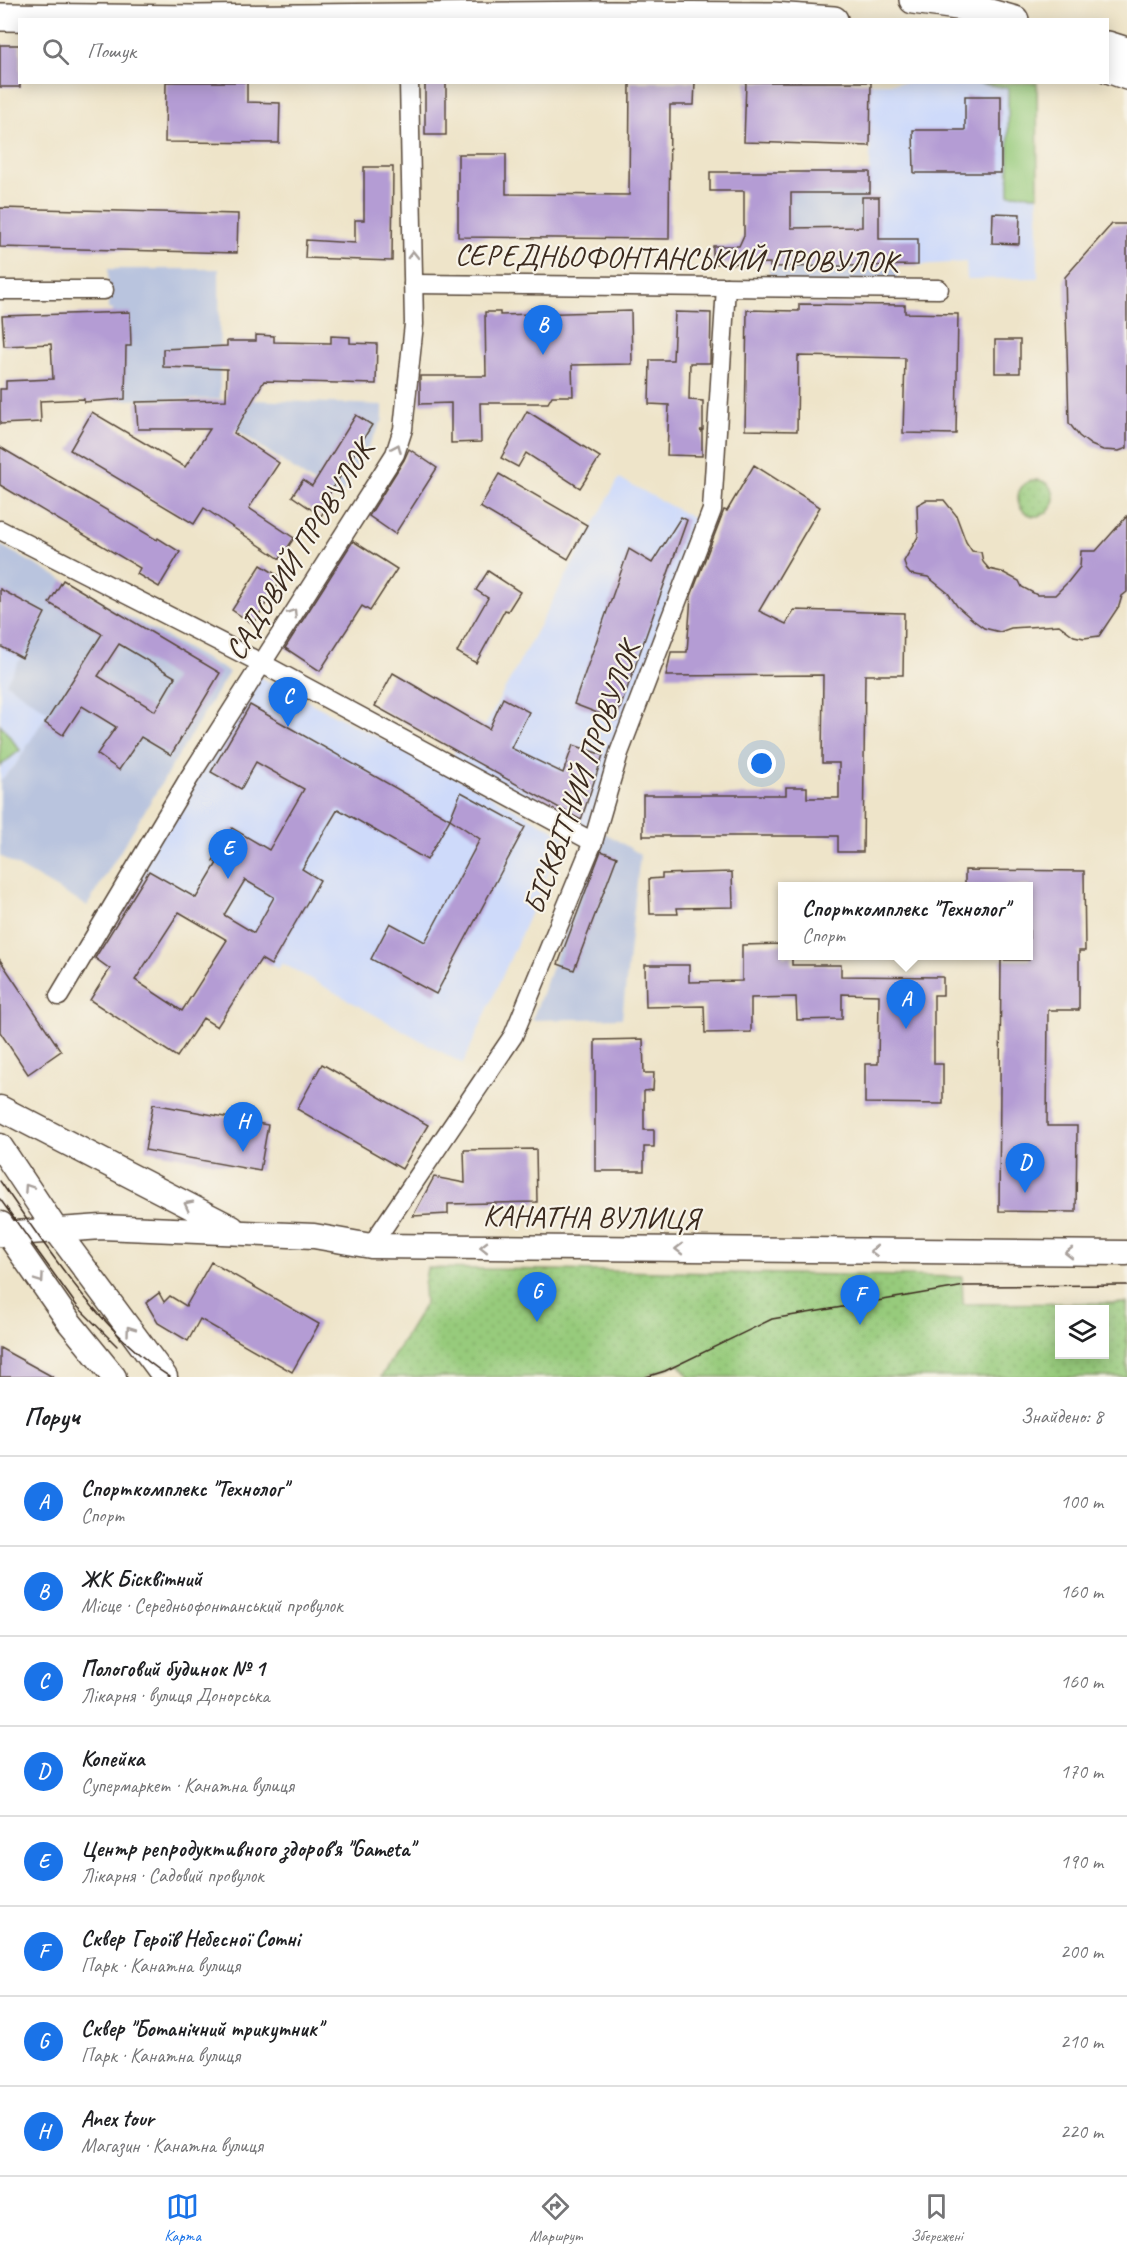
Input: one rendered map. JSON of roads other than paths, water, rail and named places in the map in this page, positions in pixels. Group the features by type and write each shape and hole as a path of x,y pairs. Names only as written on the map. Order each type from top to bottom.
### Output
{"main road":[{"path":"913,0 972,8 1008,18"},
{"path":"408,18 749,16 792,18"},
{"path":"0,17 98,18"},
{"path":"1109,46 1127,51"},
{"path":"1109,70 1127,76"},
{"path":"0,1108 240,1232"},
{"path":"0,1146 56,1230 165,1377"},
{"name":"КАНАТНА ВУЛИЦЯ","path":"3,1230 102,1227 240,1232 314,1236 371,1246 1127,1253"},
{"path":"3,1230 70,1323 114,1377"}],"street":[{"name":"САДОВИЙ ПРОВУЛОК","path":"59,996 189,778 395,454 400,442 414,324 409,84"},
{"name":"СЕРЕДНЬОФОНТАНСЬКИЙ ПРОВУЛОК","path":"413,284 939,289"},
{"name":"БІСКВІТНИЙ ПРОВУЛОК","path":"371,1246 513,1036 593,842 619,753 712,510 726,287"},
{"path":"0,290 104,290"},
{"path":"0,530 261,663 593,842"}],"tram line":[{"path":"0,1181 56,1261 98,1313 121,1338 170,1377"},
{"path":"0,1199 77,1306 117,1346"},
{"path":"646,1377 665,1371 772,1319 965,1286 1127,1285"}],"place":[{"name":"ЖК Бісквітний","path":"543,355"},
{"name":"Пологовий будинок № 1","path":"288,727"},
{"name":"Центр репродуктивного здоров'я \"Gameta\"","path":"228,879"},
{"name":"Спорткомплекс \"Технолог\"","path":"906,1029"},
{"name":"Anex tour","path":"243,1152"},
{"name":"Копейка","path":"1025,1193"},
{"name":"Сквер \"Ботанічний трикутник\"","path":"537,1322"},
{"name":"Сквер Героїв Небесної Сотні","path":"860,1325"}]}
